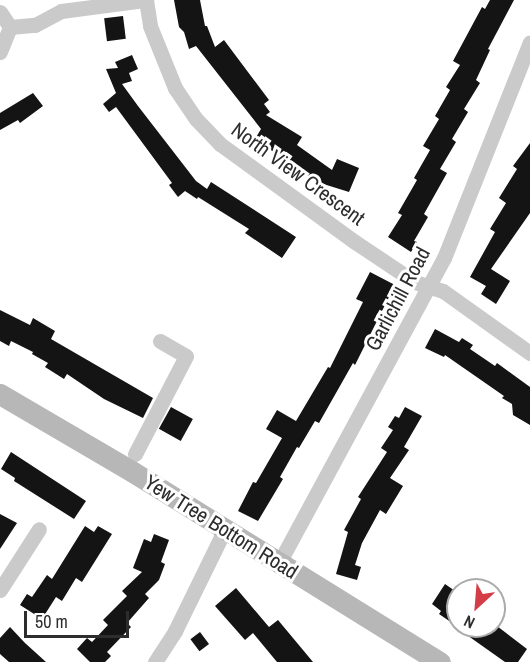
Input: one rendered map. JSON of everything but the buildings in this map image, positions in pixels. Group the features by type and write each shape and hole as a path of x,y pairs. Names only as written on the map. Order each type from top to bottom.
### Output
{"main road":[{"name":"Yew Tree Bottom Road","path":"0,394 440,662"}],"street":[{"path":"10,27 35,25 61,10 146,0"},
{"name":"North View Crescent","path":"146,0 153,36 175,88 196,119 220,144 355,242 415,282 443,291 530,353"},
{"path":"0,12 10,27"},
{"path":"0,52 10,27"},
{"name":"Garlichill Road","path":"279,563 429,287 460,224 530,42"},
{"path":"135,454 186,356 160,341"},
{"path":"0,591 39,529"},
{"path":"155,662 175,631 225,529"}]}
